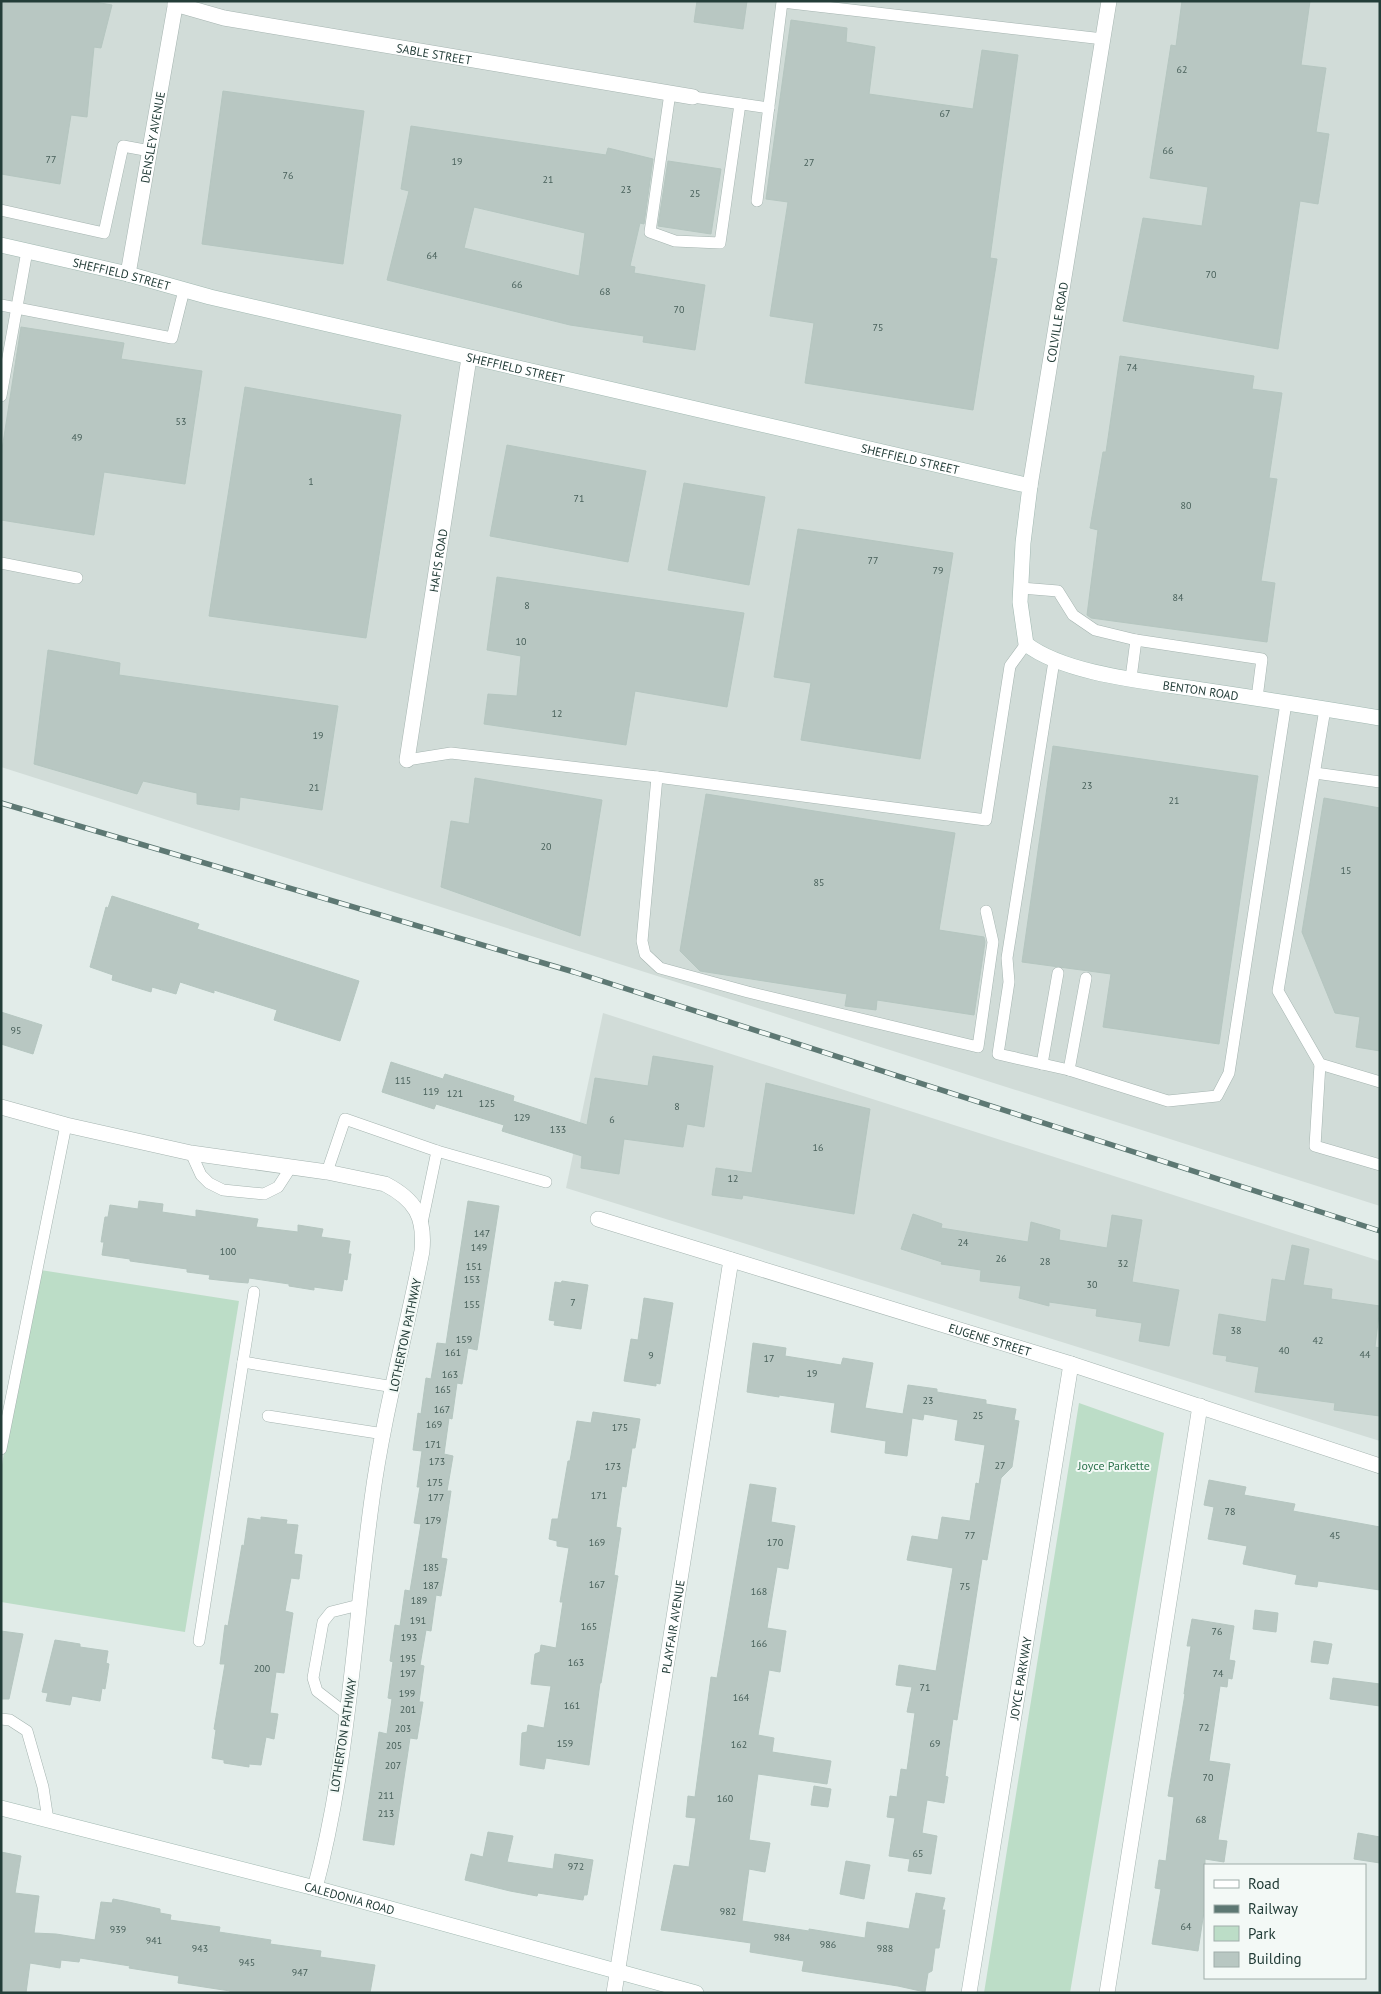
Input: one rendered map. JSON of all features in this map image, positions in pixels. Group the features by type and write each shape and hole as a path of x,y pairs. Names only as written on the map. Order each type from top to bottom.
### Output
{"street":[{"name":"COLVILLE ROAD","path":"1026,644 1020,602 1023,543 1030,486 1110,1"},
{"name":"SABLE STREET","path":"175,3 224,18 693,98"},
{"name":"DENSLEY AVENUE","path":"128,274 175,3"},
{"name":"SHEFFIELD STREET","path":"1,245 128,274 184,290 470,358 1030,486"},
{"name":"HAFIS ROAD","path":"407,760 470,358"},
{"name":"BENTON ROAD","path":"1026,644 1036,652 1054,661 1131,678 1380,718"},
{"name":"LOTHERTON PATHWAY","path":"1,1107 66,1125 191,1153 327,1172 385,1184 394,1188 412,1204 422,1224 422,1251 372,1497 358,1605 348,1715 323,1859 315,1888"},
{"name":"EUGENE STREET","path":"598,1219 1071,1364 1380,1466"},
{"name":"PLAYFAIR AVENUE","path":"614,1993 731,1260"},
{"name":"JOYCE PARKWAY","path":"969,1993 1071,1364"},
{"path":"1107,1993 1200,1406"},
{"name":"CALEDONIA ROAD","path":"1,1808 315,1888 696,1993"}],"lane":[{"path":"757,201 782,2 1103,39"},
{"path":"670,94 650,232 675,241 720,243 740,104"},
{"path":"693,98 769,108"},
{"path":"1,210 104,234 123,146 150,151"},
{"path":"1,396 27,251"},
{"path":"1,305 172,338 184,290"},
{"path":"1,563 77,578"},
{"path":"1021,588 1058,591 1074,615 1095,630 1136,640 1262,659 1257,698"},
{"path":"1131,678 1136,640"},
{"path":"407,760 451,753 657,777 986,820 1010,666 1026,644"},
{"path":"1054,661 1007,958 1009,982 998,1054 1069,1070 1168,1101 1217,1096 1229,1073 1286,703"},
{"path":"1326,709 1278,991 1320,1064 1315,1146 1380,1165"},
{"path":"1315,773 1380,782"},
{"path":"657,777 642,941 645,954 660,968 748,992 978,1047 993,942 986,911"},
{"path":"1042,1064 1058,973"},
{"path":"1069,1070 1086,978"},
{"path":"1320,1064 1380,1082"},
{"path":"327,1172 345,1119 437,1151 546,1182"},
{"path":"1,1449 66,1125"},
{"path":"422,1224 437,1151"},
{"path":"191,1153 201,1175 208,1183 223,1190 264,1194 278,1187 291,1167"},
{"path":"199,1641 254,1292"},
{"path":"243,1362 394,1387"},
{"path":"268,1416 384,1434"},
{"path":"348,1715 317,1691 313,1678 323,1622 331,1612 358,1605"},
{"path":"1,1718 10,1720 27,1731 43,1787 48,1820"}],"shaded area":[{"path":"1,1 1380,1 1380,1206 1,767"},
{"path":"603,1013 1380,1261 1380,1441 566,1188"}],"green space":[{"path":"34,1269 239,1301 185,1632 1,1602 1,1471"},
{"name":"Joyce Parkette","path":"1079,1403 1164,1433 1070,1993 984,1993"}],"building":[{"path":"1,1 89,1 112,5 101,48 94,47 87,117 71,115 60,184 1,174"},
{"path":"697,1 747,1 743,29 694,22"},
{"path":"1182,1 1310,1 1301,65 1326,68 1316,132 1329,134 1318,204 1300,201 1278,349 1123,321 1143,218 1202,226 1208,187 1150,178 1171,45 1176,46"},
{"path":"791,20 847,28 846,42 875,47 869,94 973,109 982,50 1018,55 990,258 997,259 973,410 805,383 814,323 770,316 788,202 766,199"},
{"path":"223,91 364,111 343,264 202,244"},
{"path":"411,126 606,155 608,148 653,159 644,224 640,223 630,266 635,267 634,273 705,285 695,350 643,342 644,336 570,325 387,280 409,191 401,189","holes":["474,207 585,233 579,276 464,248"]},
{"path":"668,161 721,169 711,234 658,226"},
{"path":"21,327 124,343 121,359 202,371 185,484 104,472 94,535 1,520 1,456"},
{"path":"1120,356 1254,376 1252,389 1282,393 1269,478 1277,479 1261,581 1275,583 1267,642 1091,618 1087,615 1098,530 1090,528 1103,452 1106,452"},
{"path":"245,387 401,415 366,638 209,616"},
{"path":"507,445 646,471 628,562 490,536"},
{"path":"684,483 765,497 749,585 668,570"},
{"path":"798,529 953,553 920,759 801,740 811,683 774,677"},
{"path":"497,577 744,613 727,707 635,691 626,745 484,724 488,694 517,696 521,656 487,650"},
{"path":"48,650 120,663 119,675 338,706 322,810 240,797 239,810 197,804 197,793 143,781 137,794 34,764"},
{"path":"1053,746 1258,776 1219,1044 1103,1027 1111,974 1022,962"},
{"path":"475,778 602,800 580,936 441,887 451,821 469,824"},
{"path":"706,794 955,833 939,930 984,937 985,942 974,1015 877,1000 876,1010 845,1006 847,994 700,971 680,951"},
{"path":"1324,798 1380,808 1380,1051 1356,1047 1360,1017 1335,1013 1302,932"},
{"path":"112,896 199,924 197,929 359,981 340,1041 274,1020 277,1010 214,990 214,993 180,982 176,994 152,987 151,992 112,980 113,975 90,967 106,907 108,908"},
{"path":"1,1012 42,1025 33,1054 1,1044"},
{"path":"653,1056 713,1066 704,1127 687,1124 683,1147 624,1139 619,1174 581,1168 582,1156 502,1131 504,1125 436,1104 434,1109 382,1092 391,1062 443,1079 445,1074 514,1096 513,1101 587,1125 595,1078 648,1086"},
{"path":"766,1083 870,1109 854,1214 743,1195 742,1199 712,1195 716,1168 752,1173"},
{"path":"139,1201 163,1204 162,1212 196,1217 196,1210 258,1219 256,1227 298,1232 298,1225 323,1229 321,1237 350,1241 348,1254 351,1254 347,1280 344,1279 342,1291 314,1287 314,1290 249,1278 248,1283 209,1279 210,1275 187,1272 187,1269 102,1255 104,1242 101,1242 105,1217 108,1217 110,1205 138,1209"},
{"path":"468,1201 499,1206 477,1350 468,1348 462,1384 457,1383 452,1419 449,1418 444,1454 453,1456 447,1491 451,1491 441,1558 447,1559 441,1596 436,1595 431,1631 426,1630 420,1665 424,1666 419,1702 423,1702 417,1739 410,1738 394,1845 363,1840 379,1732 387,1734 392,1699 388,1698 393,1662 390,1661 395,1625 400,1626 405,1590 410,1591 421,1524 414,1523 420,1487 417,1487 422,1451 413,1450 418,1413 421,1414 426,1378 431,1379 437,1343 446,1344"},
{"path":"913,1214 942,1224 941,1228 1028,1242 1031,1222 1060,1230 1059,1240 1107,1248 1112,1215 1142,1220 1132,1282 1179,1290 1169,1346 1139,1341 1142,1323 1096,1316 1097,1309 1049,1302 1049,1306 1019,1298 1021,1286 980,1281 981,1270 941,1264 942,1262 901,1249"},
{"path":"1292,1245 1309,1249 1303,1285 1332,1289 1331,1299 1380,1306 1375,1347 1380,1348 1380,1416 1334,1410 1335,1403 1255,1392 1259,1367 1226,1361 1227,1356 1213,1354 1219,1314 1266,1322 1272,1279 1285,1281"},
{"path":"562,1281 588,1285 581,1329 554,1325 555,1321 549,1320 555,1282 561,1283"},
{"path":"644,1298 673,1303 660,1384 656,1383 656,1386 624,1381 631,1339 638,1340"},
{"path":"753,1343 786,1348 785,1356 841,1365 843,1358 873,1363 865,1408 903,1414 908,1385 937,1389 937,1392 986,1400 986,1404 1016,1409 1014,1420 1019,1421 1012,1467 1001,1478 987,1560 982,1559 957,1720 953,1719 945,1776 948,1777 944,1803 927,1800 922,1833 937,1836 931,1874 908,1871 910,1859 889,1856 895,1818 887,1817 890,1796 897,1797 901,1769 907,1770 915,1713 907,1712 912,1687 896,1685 899,1665 936,1671 953,1568 907,1560 912,1536 938,1540 942,1517 970,1521 976,1483 979,1484 985,1445 955,1440 958,1420 924,1414 923,1420 912,1418 907,1456 885,1453 886,1441 831,1432 835,1403 747,1392"},
{"path":"593,1412 640,1419 635,1448 632,1448 626,1487 622,1486 616,1527 621,1528 614,1575 618,1576 600,1683 589,1765 546,1758 544,1769 520,1765 522,1733 527,1732 528,1725 544,1728 551,1686 531,1684 535,1654 540,1652 541,1645 556,1648 563,1602 560,1602 569,1548 557,1546 557,1541 549,1539 552,1519 558,1519 577,1421 591,1423"},
{"path":"1209,1480 1246,1487 1244,1495 1295,1504 1293,1511 1380,1527 1380,1590 1318,1581 1317,1587 1295,1584 1297,1575 1243,1564 1247,1546 1208,1539 1214,1507 1204,1505"},
{"path":"750,1484 776,1488 771,1522 795,1526 788,1569 777,1567 767,1628 786,1631 780,1672 769,1670 758,1735 774,1738 772,1752 831,1761 827,1784 758,1774 749,1840 770,1843 765,1872 749,1869 742,1921 865,1938 867,1922 909,1929 916,1893 945,1898 942,1910 945,1910 939,1948 935,1948 932,1971 928,1973 925,1992 802,1971 804,1961 750,1952 751,1943 661,1930 674,1865 689,1867 696,1818 686,1817 688,1796 695,1797 711,1677 717,1678"},
{"path":"261,1517 287,1520 286,1524 298,1525 294,1554 302,1555 299,1579 291,1578 285,1611 293,1613 284,1673 276,1672 270,1713 278,1714 274,1739 266,1737 261,1765 249,1764 249,1767 224,1763 224,1760 212,1758 216,1730 214,1729 225,1664 220,1664 225,1625 228,1626 248,1518 261,1520"},
{"path":"1255,1610 1278,1613 1276,1632 1253,1629"},
{"path":"1192,1619 1234,1626 1229,1660 1235,1661 1232,1679 1228,1678 1227,1687 1220,1686 1209,1761 1230,1764 1218,1840 1227,1841 1224,1862 1205,1859 1204,1912 1198,1951 1152,1944 1161,1889 1155,1888 1159,1860 1166,1861 1174,1797 1168,1796 1185,1694 1191,1646 1187,1646"},
{"path":"1,1631 23,1634 9,1699 1,1699"},
{"path":"55,1640 80,1644 80,1647 108,1651 106,1663 109,1664 105,1689 102,1688 100,1701 72,1696 70,1705 46,1701 48,1693 42,1692"},
{"path":"1314,1641 1332,1644 1328,1664 1311,1662"},
{"path":"1333,1678 1380,1684 1380,1706 1330,1699"},
{"path":"814,1786 831,1789 828,1807 811,1805"},
{"path":"488,1832 513,1836 507,1862 553,1869 555,1854 593,1860 587,1895 584,1895 583,1900 538,1893 537,1896 465,1880 471,1854 483,1857"},
{"path":"1358,1833 1380,1837 1380,1863 1354,1859"},
{"path":"1,1852 21,1856 15,1893 39,1896 34,1933 56,1934 95,1940 101,1902 112,1903 113,1899 160,1909 160,1913 171,1915 170,1920 220,1927 219,1932 271,1940 270,1944 321,1951 320,1957 375,1965 370,1993 230,1993 230,1991 178,1983 179,1976 80,1958 79,1962 61,1960 60,1968 30,1963 26,1993 1,1993"},
{"path":"846,1861 870,1865 864,1899 840,1894"}],"railway":[{"path":"1,803 574,972 1380,1231"}]}
